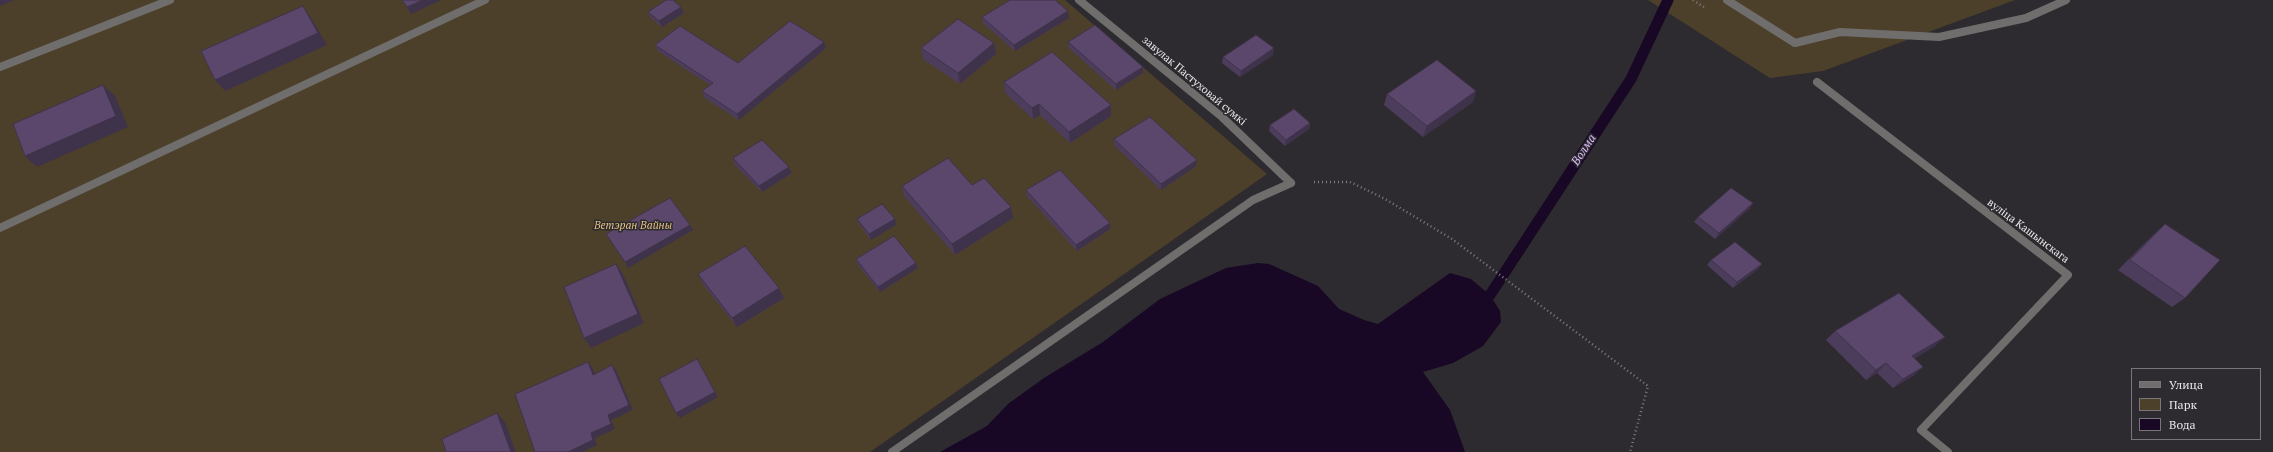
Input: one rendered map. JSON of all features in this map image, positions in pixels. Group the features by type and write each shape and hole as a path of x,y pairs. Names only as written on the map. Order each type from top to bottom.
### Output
{"street":[{"path":"0,67 170,0"},
{"path":"0,228 485,0"},
{"name":"завулак Пастуховай сумкі","path":"1079,0 1222,117 1291,183"},
{"path":"1727,0 1795,43 1840,32 1939,37 2026,18 2066,0"},
{"name":"вуліца Кашынскага","path":"1817,82 2068,275 1921,430 1948,452"},
{"path":"892,452 1253,200 1291,183"}],"path":[{"path":"1291,183 1350,182 1385,199 1452,239 1648,386 1630,452"}],"green space":[{"name":"Ветэран Вайны","path":"0,0 1065,0 1267,174 870,452 0,452"},
{"path":"1648,0 2015,0 1823,71 1770,78"}],"water":[{"path":"1258,263 1269,264 1318,286 1339,309 1364,320 1378,324 1450,273 1471,279 1490,295 1500,311 1501,322 1483,346 1453,363 1423,372 1450,410 1465,452 940,452 987,426 1008,404 1044,378 1103,342 1160,299 1226,268"}],"building":[{"path":"402,0 423,0 407,7"},
{"path":"666,0 673,0 681,7 659,21 648,12"},
{"path":"1010,0 1055,0 1068,11 1014,45 982,17"},
{"path":"303,6 318,33 215,80 201,51"},
{"path":"958,19 994,43 958,73 921,48"},
{"path":"790,21 824,42 737,114 702,91 713,83 655,45 680,26 738,63"},
{"path":"1095,25 1143,67 1116,84 1068,42"},
{"path":"1256,35 1274,48 1241,71 1223,57"},
{"path":"1052,52 1111,105 1069,132 1039,104 1032,108 1004,82"},
{"path":"1437,60 1476,91 1427,126 1387,94"},
{"path":"103,85 116,116 25,156 13,124"},
{"path":"1294,109 1310,123 1286,140 1270,125"},
{"path":"1150,117 1197,160 1161,184 1114,139"},
{"path":"762,140 789,167 759,186 733,158"},
{"path":"948,158 972,185 984,178 1011,207 952,244 902,186"},
{"path":"1060,170 1110,223 1076,245 1026,190"},
{"path":"1731,188 1753,203 1719,233 1698,217"},
{"path":"670,198 690,225 625,262 606,234"},
{"path":"882,204 895,219 869,234 857,219"},
{"path":"2165,224 2220,260 2185,298 2130,260"},
{"path":"894,236 916,263 878,287 856,259"},
{"path":"1735,242 1762,264 1737,282 1711,260"},
{"path":"745,246 779,288 732,318 698,274"},
{"path":"616,264 638,314 584,338 564,287"},
{"path":"1899,293 1945,337 1912,356 1923,367 1903,379 1886,363 1876,370 1835,331"},
{"path":"697,359 715,392 676,413 659,379"},
{"path":"588,362 593,375 612,365 629,405 608,415 611,424 591,433 593,440 568,452 535,452 515,394"},
{"path":"497,413 511,452 446,452 442,439"}],"waterway":[{"name":"Волма","path":"1490,295 1631,79 1668,0"}]}
